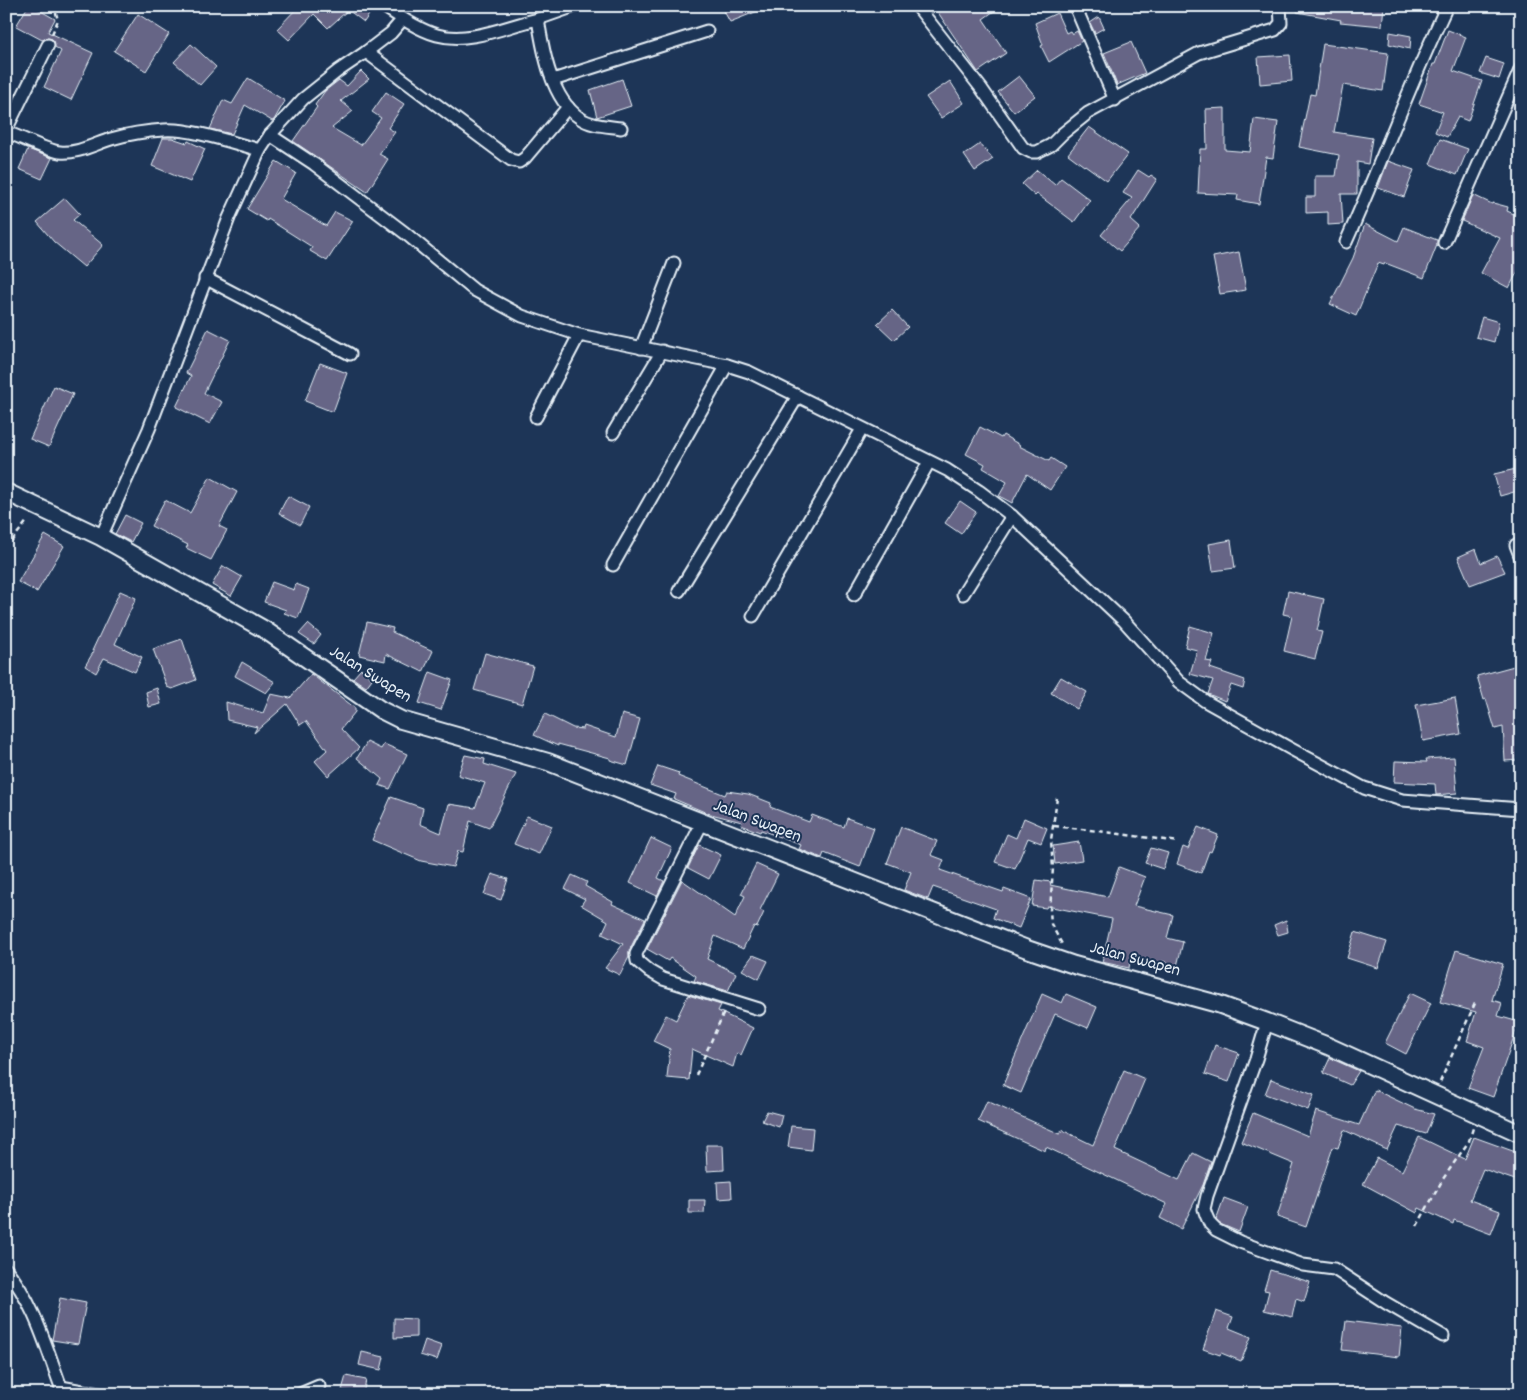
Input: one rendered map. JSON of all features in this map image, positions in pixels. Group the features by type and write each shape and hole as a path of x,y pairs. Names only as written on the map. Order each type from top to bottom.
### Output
{"main road":[{"name":"Jalan Swapen","path":"6,492 101,537 265,630 381,710 401,720 548,762 1027,949 1074,965 1218,1004 1267,1022 1328,1046 1521,1134"}],"street":[{"path":"383,6 403,19 436,35 455,38 538,19 575,6"},
{"path":"917,6 1023,148 1031,152 1037,152 1051,145 1088,113 1200,53 1275,30 1281,23 1280,6"},
{"path":"1074,6 1115,100"},
{"path":"1346,242 1372,185 1405,100 1447,6"},
{"path":"101,537 149,429 205,278 229,218 260,150 303,99 338,70 366,52 403,19"},
{"path":"538,19 543,48 553,80 560,96 568,107 580,118 591,124 621,128"},
{"path":"553,80 707,31"},
{"path":"48,45 6,131 58,152 73,151 138,133 165,129 180,130 260,150"},
{"path":"366,52 511,160 518,162 525,158 568,107"},
{"path":"1444,243 1521,68"},
{"path":"270,136 314,164 406,232 474,290 522,316 579,335 727,365 749,372 946,470 979,491 1012,516 1124,620 1179,682 1205,701 1291,749 1364,788 1402,800 1521,809"},
{"path":"641,348 674,263"},
{"path":"205,278 350,354"},
{"path":"536,418 579,335"},
{"path":"613,433 662,352"},
{"path":"613,565 727,365"},
{"path":"679,591 798,396"},
{"path":"753,616 862,429"},
{"path":"854,595 929,462"},
{"path":"963,594 1012,516"},
{"path":"1516,545 1521,558"},
{"path":"702,822 636,954 637,961 663,979 759,1009"},
{"path":"1267,1022 1256,1059 1207,1196 1204,1209 1207,1219 1216,1230 1240,1242 1303,1265 1334,1269 1386,1304 1443,1336"},
{"path":"6,1269 24,1292 32,1308 61,1390 99,1394"},
{"path":"300,1394 319,1386"}],"path":[{"path":"48,45 58,20 54,6"},
{"path":"6,548 39,506"},
{"path":"1057,798 1051,840 1053,868 1051,924 1074,965"},
{"path":"1054,826 1098,830 1179,842"},
{"path":"696,1075 723,1015 728,999"},
{"path":"1435,1094 1476,1001"},
{"path":"1417,1226 1443,1179 1469,1141 1477,1114"}],"building":[{"path":"28,6 32,6 55,19 48,32 93,53 71,100 44,87 61,51 55,47 54,41 47,38 42,40 16,26"},
{"path":"299,6 375,6 364,22 348,10 328,28 314,14 289,40 277,29"},
{"path":"721,6 768,6 768,7 730,22"},
{"path":"944,6 1001,6 983,19 1006,53 978,72 937,11"},
{"path":"1298,6 1384,6 1382,26 1340,22 1341,20 1297,12"},
{"path":"1057,13 1066,33 1070,31 1072,34 1077,31 1082,41 1049,62 1041,46 1043,45 1035,23"},
{"path":"138,14 169,34 146,71 114,51"},
{"path":"1099,17 1104,28 1095,33 1090,23"},
{"path":"1448,30 1466,37 1453,71 1482,81 1468,121 1458,117 1447,137 1435,132 1443,112 1419,104 1433,64 1435,64"},
{"path":"1390,32 1411,36 1410,49 1389,44"},
{"path":"1131,42 1145,73 1117,85 1104,53"},
{"path":"191,44 216,67 200,85 174,62"},
{"path":"1323,44 1388,53 1383,91 1343,85 1334,132 1372,138 1368,164 1357,162 1357,194 1341,194 1343,224 1328,225 1328,212 1306,213 1306,197 1315,197 1315,176 1336,176 1339,155 1299,147 1310,94 1315,95"},
{"path":"1290,55 1292,81 1260,84 1258,57"},
{"path":"1486,58 1504,64 1499,79 1480,73"},
{"path":"361,71 369,79 341,101 353,111 332,128 361,145 381,118 372,112 386,92 404,104 388,128 395,132 379,154 388,159 367,192 293,141 317,107 315,105 325,91 339,80 347,86"},
{"path":"1019,76 1035,96 1014,112 998,92"},
{"path":"248,78 285,101 274,120 272,121 245,105 232,134 210,129 223,100 232,104"},
{"path":"622,79 631,106 597,117 590,90"},
{"path":"950,81 964,103 941,118 926,97"},
{"path":"1225,108 1225,150 1250,152 1254,119 1278,122 1273,158 1266,157 1259,204 1237,200 1238,195 1198,193 1200,149 1207,149 1206,109"},
{"path":"1089,127 1128,154 1107,181 1068,154"},
{"path":"163,138 172,138 187,143 188,141 205,149 190,182 152,166"},
{"path":"1440,139 1468,149 1457,175 1430,164"},
{"path":"980,144 993,159 975,171 964,155"},
{"path":"28,149 52,158 42,179 19,169"},
{"path":"276,161 296,173 281,199 326,226 335,212 353,221 327,261 310,251 312,247 268,219 267,221 247,209"},
{"path":"1388,161 1414,170 1404,197 1378,188"},
{"path":"1037,170 1055,185 1061,178 1090,200 1074,222 1037,194 1035,196 1022,184"},
{"path":"1138,170 1149,177 1151,175 1157,179 1131,220 1140,228 1120,251 1101,235 1132,198 1123,193"},
{"path":"1473,195 1492,204 1508,207 1507,211 1521,217 1521,265 1509,288 1481,273 1500,238 1462,221"},
{"path":"65,198 80,214 73,220 103,245 84,267 54,242 37,222"},
{"path":"1365,224 1398,241 1404,227 1437,240 1437,245 1424,278 1385,263 1384,265 1378,263 1356,316 1330,304 1353,258"},
{"path":"1239,252 1246,290 1220,294 1213,257"},
{"path":"892,310 908,327 894,340 877,324"},
{"path":"1482,317 1499,322 1494,342 1476,337"},
{"path":"208,329 230,340 204,393 222,402 210,424 176,407 191,376 186,373"},
{"path":"320,363 347,373 333,412 305,401"},
{"path":"54,386 73,394 49,447 30,439"},
{"path":"980,427 1001,438 1003,435 1019,446 1049,461 1051,458 1065,467 1050,490 1027,474 1012,503 999,496 1007,482 983,468 985,464 966,454"},
{"path":"1516,469 1521,490 1500,496 1494,474"},
{"path":"210,477 237,492 219,526 227,530 211,560 186,548 188,545 151,526 165,500 190,513"},
{"path":"288,496 309,507 300,525 279,513"},
{"path":"960,501 976,512 961,534 945,523"},
{"path":"125,515 141,523 131,542 115,534"},
{"path":"45,535 64,546 37,592 18,582"},
{"path":"1231,540 1235,568 1213,571 1209,544"},
{"path":"1476,549 1481,563 1497,556 1505,572 1470,585 1458,557"},
{"path":"223,566 242,577 231,596 212,585"},
{"path":"272,582 294,590 296,584 309,589 298,618 284,613 286,610 264,602"},
{"path":"120,591 136,598 115,644 142,657 135,672 104,658 96,673 85,666 94,651 92,651"},
{"path":"1288,591 1324,599 1317,631 1322,632 1315,659 1284,651 1292,616 1283,614"},
{"path":"367,622 393,628 392,632 433,651 423,672 386,654 385,661 359,655"},
{"path":"308,624 321,635 314,644 299,634"},
{"path":"1190,626 1214,633 1206,661 1212,662 1210,668 1245,680 1243,689 1231,685 1225,701 1208,694 1213,680 1190,674 1197,650 1185,647"},
{"path":"182,639 196,680 172,689 167,687 153,649"},
{"path":"485,653 533,666 522,704 474,690"},
{"path":"242,662 275,682 266,693 235,676"},
{"path":"1514,666 1516,675 1521,674 1521,727 1518,727 1520,760 1505,761 1503,727 1495,729 1477,676"},
{"path":"361,669 372,679 366,687 353,678"},
{"path":"430,672 452,680 441,710 419,703"},
{"path":"311,674 355,708 355,712 341,729 359,748 328,776 315,761 327,750 306,721 300,725 287,704 254,733 257,727 227,720 226,702 263,713 271,694 290,698"},
{"path":"1061,677 1087,692 1077,709 1051,693"},
{"path":"157,688 161,704 149,707 146,692"},
{"path":"1455,698 1461,734 1423,741 1416,705"},
{"path":"545,714 573,728 583,729 584,726 616,737 622,714 640,719 627,765 610,760 610,758 558,744 558,746 534,735"},
{"path":"367,742 381,749 384,744 407,754 390,789 379,785 382,779 357,758"},
{"path":"465,755 485,759 484,764 516,774 489,828 470,821 463,852 458,851 453,867 421,861 372,840 391,797 423,808 420,824 441,833 449,804 475,808 485,783 458,775"},
{"path":"1454,757 1457,793 1436,795 1435,784 1394,782 1395,761 1427,762 1426,759"},
{"path":"658,766 679,773 678,776 725,795 727,791 748,794 771,803 770,807 809,822 812,815 844,827 847,818 874,828 860,867 824,853 822,858 799,849 801,845 761,830 760,832 741,825 742,822 707,813 674,799 676,794 650,785"},
{"path":"527,816 552,826 539,854 514,844"},
{"path":"1024,818 1047,828 1041,843 1028,838 1015,869 995,862 1007,834 1016,838"},
{"path":"901,827 937,841 931,855 944,860 940,870 1003,892 1004,889 1031,899 1019,928 993,918 996,909 933,887 928,899 904,890 911,872 887,863"},
{"path":"1198,827 1218,835 1211,852 1209,851 1201,873 1177,864 1183,847 1188,849"},
{"path":"651,838 672,848 658,878 664,881 657,896 630,883"},
{"path":"1079,842 1082,860 1055,864 1053,846"},
{"path":"699,845 721,855 709,879 688,868"},
{"path":"1151,848 1168,853 1163,869 1145,863"},
{"path":"756,864 778,874 760,910 764,912 757,927 754,926 743,949 715,936 707,959 736,973 728,991 694,981 696,976 670,958 668,961 647,949 682,880 735,917 745,896 741,894"},
{"path":"1119,867 1145,877 1134,906 1173,915 1167,938 1183,942 1177,966 1162,961 1160,969 1130,962 1129,968 1102,962 1112,919 1047,906 1046,908 1032,906 1036,880 1051,882 1050,885 1108,897"},
{"path":"492,874 508,879 501,900 484,894"},
{"path":"572,875 587,882 585,886 613,902 612,904 645,919 629,951 629,957 620,975 605,968 623,944 602,934 608,921 581,905 585,899 565,889"},
{"path":"1286,920 1288,932 1278,935 1274,925"},
{"path":"1355,932 1387,942 1378,968 1347,958"},
{"path":"1456,950 1503,964 1492,1000 1502,1003 1498,1016 1519,1022 1493,1097 1468,1088 1484,1047 1467,1041 1476,1012 1440,1002"},
{"path":"753,955 768,961 759,979 742,970"},
{"path":"1410,993 1431,1003 1406,1054 1385,1043"},
{"path":"1042,994 1062,1003 1066,994 1097,1007 1088,1028 1055,1014 1021,1093 1003,1085"},
{"path":"688,995 721,1005 718,1011 753,1028 741,1055 737,1053 733,1067 692,1049 689,1080 667,1078 670,1049 653,1041 666,1015 676,1020"},
{"path":"1215,1045 1239,1053 1229,1082 1205,1074"},
{"path":"1330,1058 1359,1071 1350,1085 1323,1073"},
{"path":"1124,1070 1145,1079 1115,1150 1179,1180 1193,1153 1211,1162 1203,1185 1181,1229 1160,1218 1167,1204 1046,1147 1045,1151 978,1121 987,1101 1060,1134 1062,1130 1093,1145"},
{"path":"1271,1079 1314,1095 1308,1110 1265,1094"},
{"path":"1375,1090 1415,1109 1434,1114 1426,1134 1398,1126 1387,1150 1344,1130 1338,1148 1333,1147 1306,1227 1277,1217 1294,1164 1241,1142 1253,1113 1308,1136 1316,1111 1359,1125"},
{"path":"767,1111 782,1115 779,1127 762,1121"},
{"path":"791,1126 813,1128 811,1150 788,1147"},
{"path":"1419,1137 1465,1159 1474,1137 1521,1154 1521,1166 1515,1180 1483,1169 1470,1200 1500,1211 1491,1234 1454,1220 1453,1224 1419,1208 1417,1213 1363,1184 1377,1158 1402,1171"},
{"path":"706,1145 723,1145 724,1170 707,1171"},
{"path":"731,1181 732,1198 718,1199 717,1182"},
{"path":"1224,1198 1248,1207 1239,1232 1220,1224 1216,1220"},
{"path":"689,1200 705,1200 704,1213 689,1213"},
{"path":"1270,1270 1310,1282 1304,1302 1296,1299 1292,1317 1264,1310 1269,1291 1264,1290"},
{"path":"60,1298 86,1303 78,1344 52,1340"},
{"path":"1216,1311 1233,1317 1229,1328 1251,1337 1241,1361 1221,1353 1220,1355 1203,1349"},
{"path":"394,1318 416,1319 416,1337 394,1338"},
{"path":"1346,1321 1402,1328 1399,1357 1342,1350"},
{"path":"425,1340 442,1346 437,1360 420,1355"},
{"path":"362,1352 384,1357 381,1370 359,1365"},
{"path":"346,1376 366,1380 363,1394 342,1390"}]}
